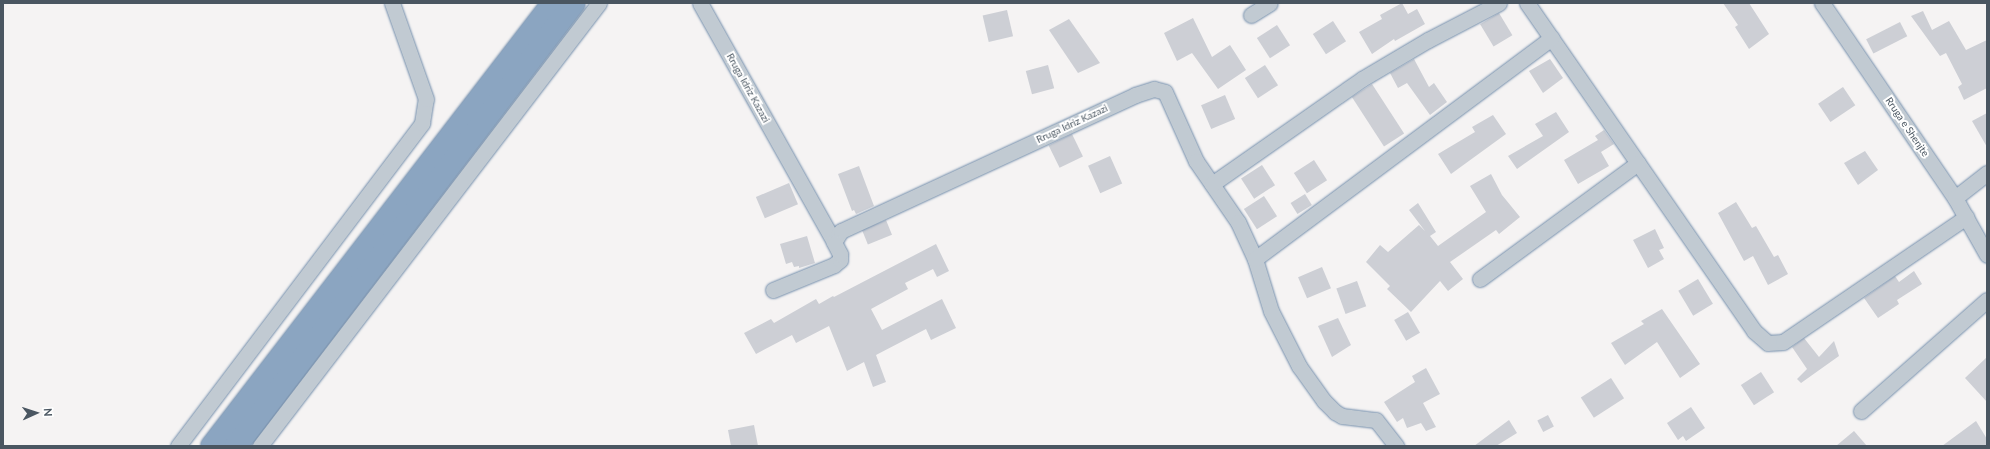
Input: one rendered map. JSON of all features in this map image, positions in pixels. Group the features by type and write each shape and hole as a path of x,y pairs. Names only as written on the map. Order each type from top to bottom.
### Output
{"highway":[{"path":"212,446 538,13 553,3"},
{"path":"236,446 574,3"}],"street":[{"path":"178,446 422,123 426,99 392,3"},
{"path":"260,446 599,3"},
{"name":"Rruga Idriz Kazazi","path":"700,3 834,242 841,231 1154,89 1165,92 1170,100 1196,161 1238,222 1255,259 1271,310 1282,336 1324,402 1342,416 1376,420 1396,446"},
{"path":"1251,15 1270,3"},
{"path":"1212,184 1362,79 1428,40 1499,3"},
{"path":"1527,3 1761,339 1774,344 1783,342 1966,216"},
{"name":"Rruga e Shenjte","path":"1822,3 1955,198 1987,255"},
{"path":"1255,259 1552,38"},
{"path":"1480,279 1638,163"},
{"path":"1955,198 1987,173"},
{"path":"774,290 834,265 840,260 840,254 834,242"},
{"path":"1861,411 1987,300"}],"building":[{"path":"1402,3 1408,14 1417,9 1425,24 1395,41 1394,39 1372,54 1359,32 1382,19 1380,15"},
{"path":"1723,3 1749,3 1769,34 1749,49 1735,27 1738,25"},
{"path":"1007,10 1013,36 989,42 983,16"},
{"path":"1923,11 1932,30 1949,21 1966,50 1987,40 1987,88 1964,100 1958,87 1962,84 1946,53 1940,56 1911,16"},
{"path":"1499,13 1512,35 1494,47 1480,24"},
{"path":"1193,18 1212,57 1230,45 1246,70 1218,89 1192,53 1177,61 1164,33"},
{"path":"1069,19 1100,63 1078,73 1049,30"},
{"path":"1333,21 1346,41 1326,54 1313,34"},
{"path":"1900,22 1907,36 1873,54 1866,39"},
{"path":"1277,25 1290,45 1270,58 1257,38"},
{"path":"1414,59 1429,87 1434,83 1447,102 1430,115 1407,83 1398,88 1390,73"},
{"path":"1550,59 1563,78 1543,93 1529,71"},
{"path":"1048,65 1054,88 1032,94 1026,71"},
{"path":"1265,65 1278,85 1258,98 1245,78"},
{"path":"1372,84 1404,133 1384,147 1352,97"},
{"path":"1843,87 1855,105 1830,122 1818,104"},
{"path":"1225,95 1235,119 1211,129 1201,105"},
{"path":"1556,112 1569,132 1517,169 1508,156 1543,136 1535,124"},
{"path":"1987,113 1987,147 1972,121"},
{"path":"1493,115 1506,134 1451,174 1438,154 1475,132 1472,127"},
{"path":"1604,130 1614,144 1601,152 1609,166 1578,184 1564,160 1598,140 1595,136"},
{"path":"1072,134 1083,156 1060,168 1049,145"},
{"path":"1865,151 1878,170 1858,185 1844,163"},
{"path":"1110,156 1122,183 1100,193 1088,166"},
{"path":"1314,160 1327,180 1307,193 1294,173"},
{"path":"1262,165 1275,185 1254,199 1241,179"},
{"path":"859,166 874,206 856,214 854,210 852,211 838,174"},
{"path":"1491,174 1502,195 1520,217 1499,234 1496,230 1450,262 1463,279 1448,291 1440,281 1411,312 1387,289 1390,286 1366,262 1380,245 1388,252 1419,225 1425,231 1409,210 1418,203 1436,232 1430,236 1438,246 1486,212 1470,186"},
{"path":"789,183 798,204 765,218 756,197"},
{"path":"1305,194 1312,205 1297,214 1291,203"},
{"path":"1264,196 1277,216 1257,229 1244,209"},
{"path":"1736,202 1752,228 1756,226 1774,257 1778,255 1788,274 1768,285 1753,256 1744,261 1718,213"},
{"path":"886,220 892,235 868,245 862,230"},
{"path":"1655,229 1664,248 1659,250 1664,259 1648,268 1633,240"},
{"path":"807,236 815,263 799,268 799,266 794,267 792,262 786,264 780,244"},
{"path":"936,244 949,271 937,277 933,269 905,283 908,289 871,309 882,330 942,299 956,328 931,340 926,329 876,355 886,382 873,387 864,362 847,371 829,326 796,343 792,335 756,354 744,333 771,319 774,323 816,299 819,304"},
{"path":"1322,267 1331,288 1307,298 1298,277"},
{"path":"1914,271 1922,284 1897,300 1899,304 1878,318 1864,298 1895,276 1899,282"},
{"path":"1698,279 1713,304 1693,316 1678,291"},
{"path":"1357,281 1366,306 1346,314 1336,289"},
{"path":"1662,309 1700,364 1680,378 1657,342 1625,365 1611,343 1644,324 1641,321"},
{"path":"1408,312 1420,333 1406,341 1394,320"},
{"path":"1338,318 1351,345 1332,357 1318,326"},
{"path":"1804,338 1819,357 1834,341 1839,356 1801,383 1797,379 1807,369 1792,347"},
{"path":"1987,357 1987,402 1965,378"},
{"path":"1426,368 1440,394 1423,403 1436,427 1426,431 1421,423 1407,428 1403,418 1397,422 1384,402 1415,382 1412,376"},
{"path":"1761,372 1774,392 1754,405 1741,385"},
{"path":"1611,378 1624,398 1594,418 1581,398"},
{"path":"1691,407 1705,428 1686,441 1683,436 1678,440 1667,423"},
{"path":"1548,415 1554,427 1543,432 1537,420"},
{"path":"1509,420 1517,433 1496,446 1474,446"},
{"path":"1976,421 1987,439 1987,446 1942,446"},
{"path":"754,425 758,446 731,446 728,430"},
{"path":"1854,431 1867,446 1836,446"}]}
